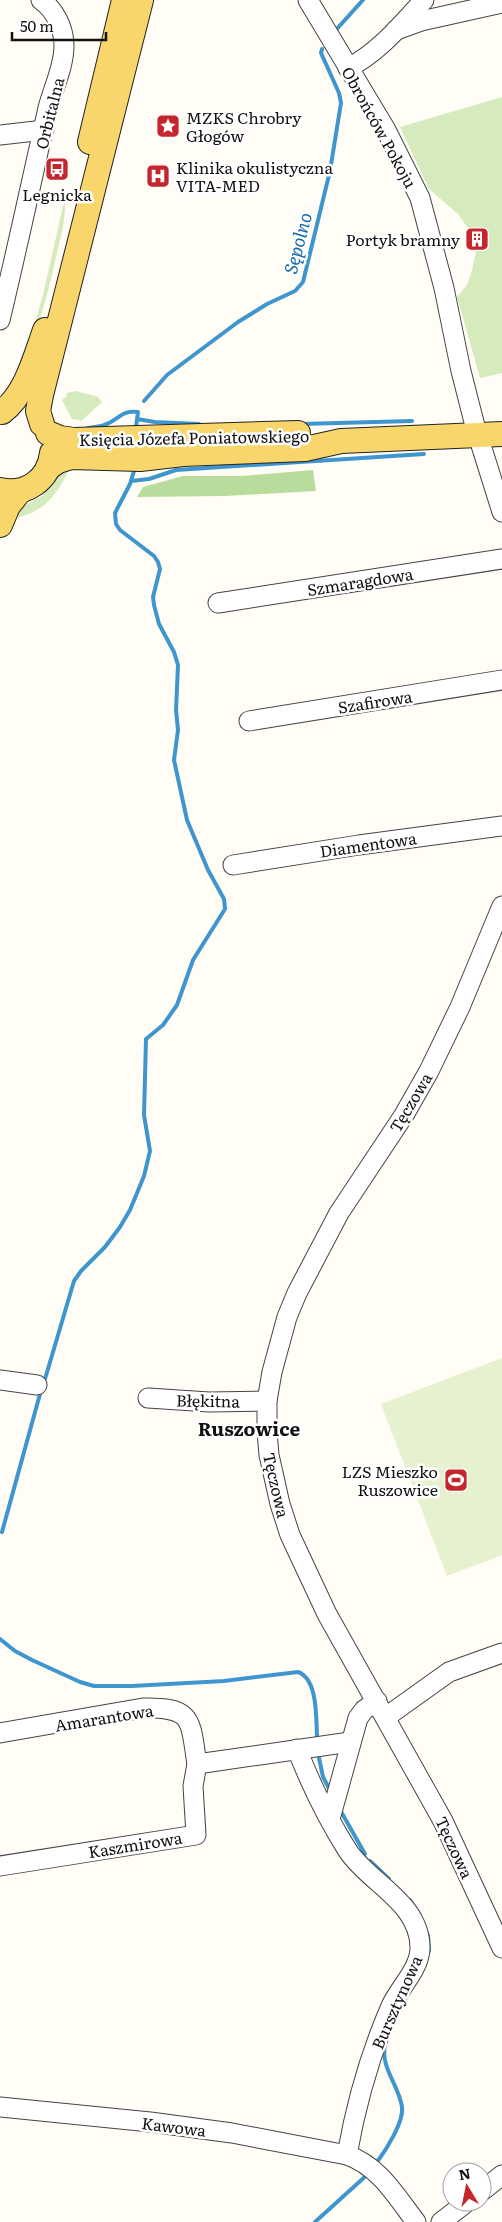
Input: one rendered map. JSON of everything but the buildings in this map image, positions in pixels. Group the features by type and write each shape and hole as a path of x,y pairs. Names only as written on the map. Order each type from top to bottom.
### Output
{"main road":[{"path":"1,413 21,393 49,319 124,0"},
{"path":"48,468 52,454 38,411 41,395 141,0"},
{"name":"Księcia Józefa Poniatowskiego","path":"1,413 24,413 60,438 74,440 306,433 330,436 341,441"},
{"name":"Księcia Józefa Poniatowskiego","path":"10,490 39,481 48,468 58,461 71,457 140,459 183,454 305,449 341,441 502,434"},
{"path":"0,525 8,506 10,490"}],"street":[{"name":"Orbitalna","path":"0,320 64,45 61,27 57,19 41,0"},
{"name":"Obrońców Pokoju","path":"308,0 397,150 420,198 444,288 461,371 478,435"},
{"path":"348,68 361,60 396,30 424,0"},
{"path":"396,30 421,20 502,3"},
{"path":"0,135 44,130"},
{"path":"478,435 502,512"},
{"name":"Szmaragdowa","path":"218,603 502,559"},
{"name":"Szafirowa","path":"249,721 502,680"},
{"name":"Diamentowa","path":"233,865 369,843 502,826"},
{"name":"Tęczowa","path":"502,906 460,1006 429,1071 404,1115 339,1213 297,1293 278,1347 268,1401 267,1432 269,1454 282,1513 290,1535 327,1614 443,1821 502,1948"},
{"path":"0,1380 37,1385"},
{"name":"Błękitna","path":"148,1398 209,1402 268,1401"},
{"path":"330,1819 350,1742 358,1718 364,1710 381,1709 448,1672 502,1653"},
{"name":"Amarantowa","path":"0,1733 143,1708 170,1709 184,1714 188,1720 197,1764"},
{"path":"197,1764 350,1742"},
{"name":"Bursztynowa","path":"297,1749 321,1808 355,1859 396,1898 410,1916 416,1927 420,1948 416,1964 392,2004 365,2074 347,2155"},
{"name":"Kaszmirowa","path":"0,1866 196,1834 194,1786 197,1764"},
{"name":"Kawowa","path":"0,2107 150,2122 223,2132 347,2155"},
{"path":"347,2155 369,2165 382,2178 416,2222"},
{"path":"441,2222 454,2212"}],"green space":[{"path":"502,97 502,373 480,378 457,297 467,285 471,274 476,252 475,238 458,214 429,189 400,127"},
{"path":"65,197 63,227 50,285 38,325 23,364 43,295"},
{"path":"76,391 98,397 102,402 80,422 79,420 72,419 62,400 67,396 66,393"},
{"path":"71,465 62,484 43,506 26,515 15,518 14,514 22,507 42,496 57,475"},
{"path":"313,470 316,491 225,496 137,497 143,487 183,476 242,476"},
{"name":"LZS Mieszko Ruszowice","path":"502,1358 502,1555 447,1576 381,1404"}],"waterway":[{"name":"Sępolno","path":"335,31 363,0"},
{"name":"Sępolno","path":"144,401 167,375 238,322 267,304 295,291 303,282 330,171 341,103 339,93 321,53 322,49"},
{"path":"88,428 109,423 127,412 138,412 136,427"},
{"path":"137,419 155,422 199,424"},
{"path":"301,424 412,421"},
{"path":"131,481 149,479 176,470 424,454"},
{"path":"45,1379 74,1281 81,1271 105,1247 120,1227 130,1210 144,1176 150,1151 144,1115 146,1039 163,1025 177,1005 193,960 225,909 224,899 208,870 187,820 174,760 178,730 176,710 178,665 174,652 159,624 154,605 153,597 160,569 154,556 120,530 116,524 115,513 130,484 134,471"},
{"path":"2,1532 40,1394"},
{"path":"0,1639 15,1651 32,1660 80,1682 94,1686 224,1681 298,1672 305,1676 313,1691 317,1736"},
{"path":"319,1758 323,1777 331,1792"},
{"path":"339,1808 365,1854"},
{"path":"370,1861 389,1879"},
{"path":"410,1900 420,1915"},
{"path":"428,1935 429,1951"},
{"path":"377,2162 394,2136 402,2113 400,2099 385,2061 385,2044"},
{"path":"315,2222 368,2174"}],"place":[{"name":"MZKS Chrobry Głogów","path":"168,126"},
{"name":"Legnicka","path":"57,169"},
{"name":"Klinika okulistyczna VITA-MED","path":"158,176"},
{"name":"Portyk bramny","path":"477,239"},
{"name":"LZS Mieszko Ruszowice","path":"456,1480"}],"district":[{"name":"Ruszowice","path":"249,1428"}]}
